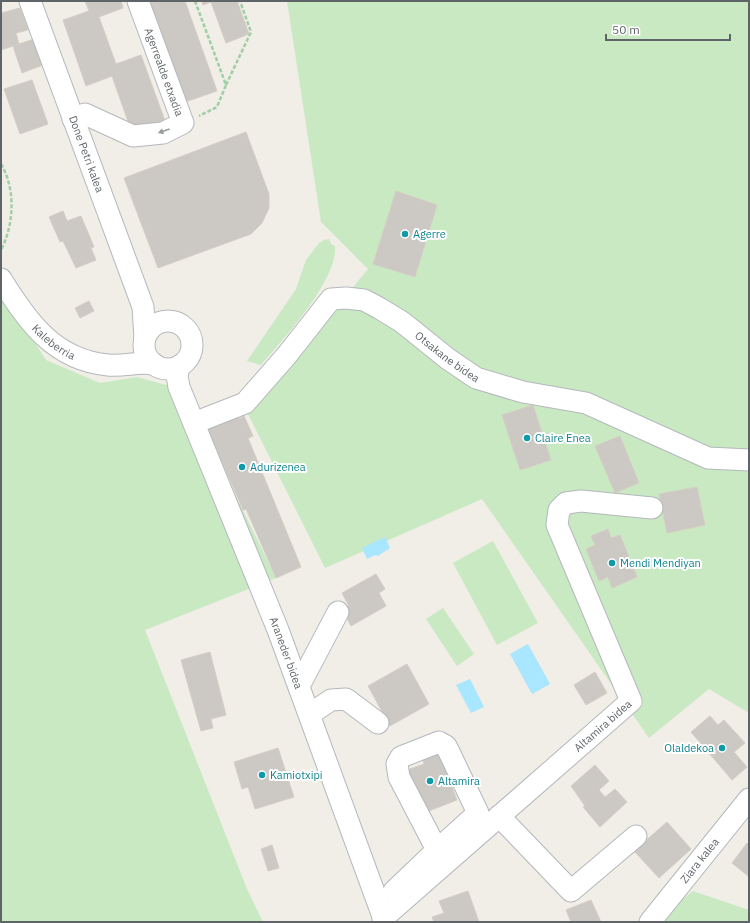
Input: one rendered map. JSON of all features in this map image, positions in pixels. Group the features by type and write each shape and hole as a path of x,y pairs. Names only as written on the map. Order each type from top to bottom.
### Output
{"street":[{"name":"Agerrealde etxadia","path":"73,118 85,114 133,136 163,133 183,123 138,1"},
{"name":"Done Petri kalea","path":"36,3 73,118 143,307 153,358"},
{"name":"Kaleberria","path":"1,279 24,316 36,330 49,341 70,353 99,364 114,366 153,358"},
{"name":"Otsakane bidea","path":"194,423 245,402 287,355 331,299 346,298 364,300 402,322 448,359 476,378 523,392 586,403 708,458 749,460"},
{"path":"143,307 167,320 177,322 185,327 190,336 192,345 191,353 186,361 153,358 152,328 157,323 167,320"},
{"name":"Araneder bidea","path":"153,358 177,376 179,387 233,517 389,915"},
{"name":"Altamira bidea","path":"389,915 499,816 631,701 557,525 558,510 566,503 581,501 652,508"},
{"path":"299,686 338,612"},
{"path":"310,714 330,700 346,699 378,723"},
{"path":"389,915 393,890 478,813 446,746 439,742 401,757 397,764 399,778 437,850"},
{"name":"Ziara kalea","path":"650,922 749,799"},
{"path":"499,816 571,891 636,836"}],"path":[{"path":"195,1 226,85"},
{"path":"183,123 217,107 251,32 240,1"},
{"path":"1,164 12,195 8,236 1,250"}],"green space":[{"path":"287,1 749,1 749,713 709,689 649,738 482,499 325,568 246,410 277,380 368,269 321,222"},
{"path":"329,239 331,244 335,246 334,260 319,292 295,325 261,365 247,361 296,289 306,260 319,243"},
{"path":"1,290 46,360 100,383 137,377 188,391 216,455 276,578 145,630 247,889 263,922 1,922"},
{"path":"493,541 538,623 497,645 453,563"},
{"path":"443,608 474,654 457,666 426,619"},
{"path":"693,891 749,910 749,922 655,922"}],"water":[{"path":"385,537 390,548 378,556 375,555 367,559 362,548"},
{"path":"528,644 550,684 532,694 510,654"},
{"path":"470,679 484,707 471,713 456,685"}],"building":[{"path":"85,1 121,1 123,8 99,17 116,64 141,55 165,121 132,133 112,76 86,86 63,20 89,11"},
{"path":"149,1 185,1 217,91 185,102"},
{"path":"202,1 237,1 249,34 226,43 211,2 203,5"},
{"path":"20,8 28,30 16,33 19,44 1,50 1,13"},
{"path":"34,39 43,65 22,73 13,46"},
{"path":"32,80 48,124 20,134 4,89"},
{"path":"246,132 269,194 269,208 262,223 251,234 158,268 124,178"},
{"name":"Agerre","path":"396,191 437,205 415,277 373,264"},
{"path":"63,211 67,221 81,216 94,247 91,248 96,260 76,268 63,241 60,242 49,217"},
{"path":"89,301 94,311 80,318 75,308"},
{"name":"Claire Enea","path":"533,405 551,460 520,470 502,415"},
{"name":"Adurizenea","path":"237,414 239,419 244,416 253,436 248,438 301,567 276,578 246,509 243,510 207,427"},
{"path":"620,436 639,483 615,493 595,446"},
{"path":"697,487 705,525 667,533 659,494"},
{"name":"Mendi Mendiyan","path":"608,529 611,538 620,535 637,577 612,588 608,577 599,581 586,549 595,545 591,536"},
{"path":"376,574 385,589 379,593 386,606 351,626 342,609 349,606 342,593"},
{"path":"210,652 226,715 211,719 213,728 201,731 181,660"},
{"path":"407,664 429,704 390,726 368,686"},
{"path":"595,672 607,693 586,705 574,685"},
{"name":"Olaldekoa","path":"710,716 718,725 724,720 745,743 734,752 747,767 732,780 691,732"},
{"name":"Kamiotxipi","path":"278,748 294,797 255,809 248,787 242,789 234,762"},
{"name":"Altamira","path":"443,750 454,780 450,782 457,800 421,814 404,771 424,764 422,757"},
{"path":"595,765 609,781 599,790 605,797 615,789 627,802 600,827 583,807 585,806 571,786"},
{"path":"667,822 691,849 659,878 634,851"},
{"path":"747,843 749,845 748,876 732,863"},
{"path":"272,845 279,868 268,871 261,849"},
{"path":"468,891 479,922 434,922 432,917 444,913 439,901"},
{"path":"591,900 601,922 571,922 566,910"}],"place":[{"name":"Agerre","path":"405,234"},
{"name":"Claire Enea","path":"527,438"},
{"name":"Adurizenea","path":"242,467"},
{"name":"Mendi Mendiyan","path":"612,563"},
{"name":"Olaldekoa","path":"722,748"},
{"name":"Kamiotxipi","path":"262,775"},
{"name":"Altamira","path":"430,781"}]}
